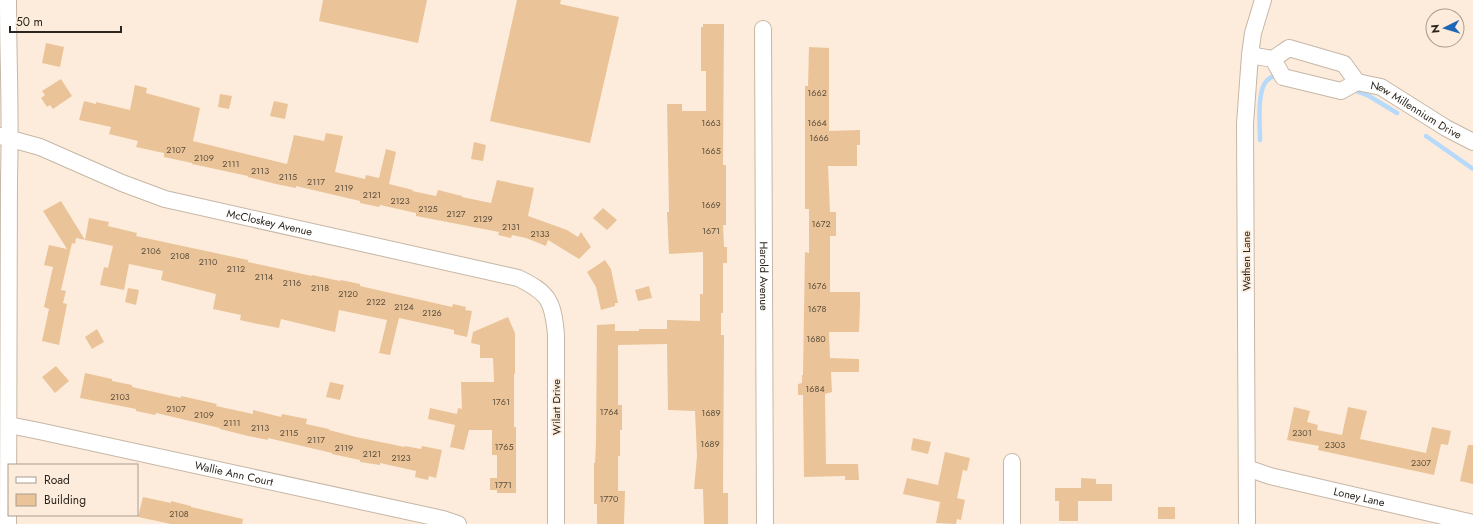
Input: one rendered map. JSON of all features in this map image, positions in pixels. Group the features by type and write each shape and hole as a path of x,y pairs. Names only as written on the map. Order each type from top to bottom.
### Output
{"street":[{"path":"8,0 9,117 5,137 8,176 9,464"},
{"name":"Wathen Lane","path":"1247,524 1245,124 1253,32 1263,0"},
{"name":"Harold Avenue","path":"763,29 765,524"},
{"name":"New Millennium Drive","path":"1357,82 1344,64 1289,48 1273,59 1283,77 1341,91 1357,82 1381,87 1446,128 1473,142"},
{"path":"1250,55 1273,59"},
{"name":"McCloskey Avenue","path":"5,137 40,147 122,183 166,199 518,278 536,286 543,293"},
{"name":"Wilart Drive","path":"543,293 549,301 554,315 556,336 556,524"},
{"name":"Wallie Ann Court","path":"9,425 443,519 458,524"},
{"path":"1012,462 1012,524"},
{"name":"Loney Lane","path":"1247,468 1270,476 1473,523"}],"building":[{"path":"323,0 427,0 418,43 319,21"},
{"path":"517,0 561,0 560,4 619,17 590,143 490,121"},
{"path":"703,24 724,24 723,165 726,165 726,225 723,225 724,247 727,247 727,263 723,263 723,313 721,313 721,335 724,335 723,493 728,493 728,524 704,524 703,489 694,489 697,456 695,411 668,410 667,344 618,345 618,405 622,405 622,430 620,430 620,456 618,456 618,491 625,491 624,524 597,524 597,504 594,504 594,463 596,443 597,325 615,324 615,331 639,331 639,329 667,329 667,320 700,321 700,294 703,294 703,252 669,254 667,212 669,212 667,104 682,104 682,111 706,111 706,71 701,71 701,27 703,27"},
{"path":"46,43 64,47 60,67 42,63"},
{"path":"809,47 829,48 829,131 860,130 860,145 857,145 857,166 828,166 830,212 836,212 836,236 830,236 830,292 860,292 859,332 829,332 830,358 859,359 859,372 831,372 832,392 825,394 826,464 858,464 859,480 845,480 845,476 804,477 803,395 798,395 798,384 802,383 803,375 805,252 809,253 809,209 805,209 805,86 808,86"},
{"path":"61,79 72,96 53,109 50,105 47,107 41,98 45,95 42,91"},
{"path":"135,85 147,88 146,93 200,108 193,141 287,164 294,135 324,141 326,133 343,136 335,172 365,179 366,175 379,178 386,149 396,152 389,184 413,190 412,191 436,196 438,190 491,203 497,180 534,188 528,216 567,230 578,237 581,232 591,247 579,259 548,240 546,246 526,238 512,235 511,238 498,235 499,232 416,216 416,213 380,205 379,207 360,203 360,201 296,186 296,188 276,184 248,176 192,164 164,157 164,153 136,147 138,141 109,134 111,127 79,120 84,101 96,104 96,102 130,110"},
{"path":"220,94 232,96 229,109 218,107"},
{"path":"274,101 288,104 285,119 270,116"},
{"path":"474,142 486,145 483,161 471,159"},
{"path":"61,201 85,240 76,238 75,244 72,243 61,290 66,291 63,303 67,304 59,345 42,341 49,309 44,307 53,267 44,265 49,245 67,249 43,211"},
{"path":"603,208 617,220 607,230 593,218"},
{"path":"89,218 109,222 108,226 137,233 136,236 248,260 248,262 312,276 360,284 360,286 452,307 453,304 466,307 465,310 472,311 467,337 454,334 454,330 399,318 390,355 379,353 387,320 339,310 335,332 281,319 279,328 253,323 240,320 241,315 213,309 216,294 161,280 163,271 129,264 124,290 100,285 104,267 108,268 113,246 85,240"},
{"path":"605,260 611,269 618,303 615,303 615,306 601,310 596,287 587,272"},
{"path":"649,286 652,298 638,301 635,290"},
{"path":"128,288 139,290 136,305 125,302"},
{"path":"508,317 515,333 514,427 516,427 516,493 497,493 497,490 490,490 490,478 497,478 497,455 492,455 492,430 469,430 464,450 450,447 455,425 428,419 430,408 457,414 458,408 462,409 461,382 494,382 493,358 480,358 480,345 471,343 473,332"},
{"path":"97,329 104,342 92,349 85,337"},
{"path":"56,366 69,381 55,393 42,377"},
{"path":"85,373 112,379 112,381 132,385 132,387 217,404 216,406 253,414 253,410 281,417 282,414 307,419 306,424 356,437 405,447 421,449 422,446 442,450 436,478 429,476 428,480 415,477 416,471 380,463 380,465 360,462 360,460 268,438 268,440 248,436 156,413 155,415 136,411 136,409 80,398"},
{"path":"330,382 344,385 340,400 326,397"},
{"path":"1294,407 1310,411 1307,422 1318,425 1317,430 1342,435 1348,407 1367,411 1360,439 1426,453 1432,427 1451,431 1448,445 1441,444 1434,475 1318,450 1319,446 1287,440"},
{"path":"913,438 931,442 928,454 911,450"},
{"path":"1468,445 1473,445 1473,484 1460,481"},
{"path":"945,452 970,458 967,471 963,470 957,498 965,500 961,520 957,519 956,524 936,523 940,502 903,494 907,478 938,485"},
{"path":"1081,478 1096,479 1096,484 1112,484 1112,501 1078,501 1078,521 1059,521 1059,501 1055,501 1055,488 1081,488"},
{"path":"143,497 171,503 171,501 243,519 242,524 171,524 138,517"},
{"path":"1158,507 1175,507 1175,519 1158,519"}],"waterway":[{"path":"1260,140 1262,88 1272,76 1278,74"},
{"path":"1356,91 1369,96 1397,113"},
{"path":"1426,136 1473,169"}]}
